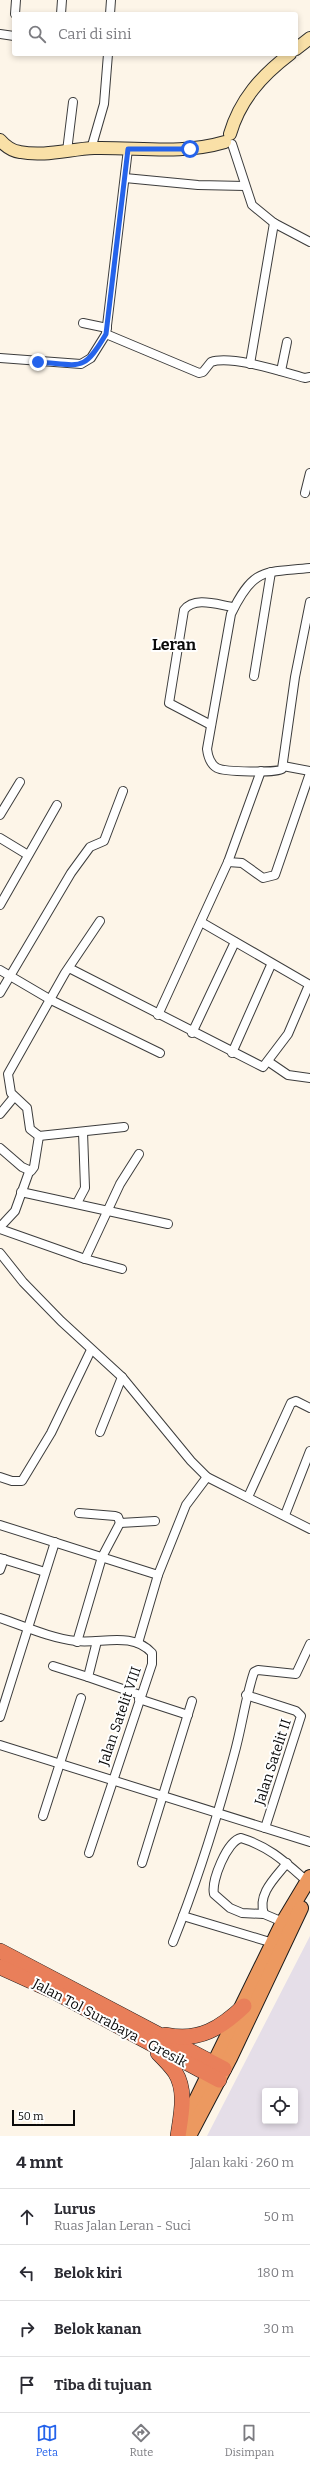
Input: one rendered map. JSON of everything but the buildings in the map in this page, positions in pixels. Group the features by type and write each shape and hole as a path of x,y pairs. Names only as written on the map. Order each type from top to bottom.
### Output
{"highway":[{"path":"189,2136 244,2006 273,1943 283,1922 309,1883"},
{"path":"178,2136 216,2072 309,1883"},
{"name":"Jalan Tol Surabaya - Gresik","path":"0,1951 80,1992 154,2040"},
{"name":"Jalan Tol Surabaya - Gresik","path":"0,1966 154,2040 216,2072"},
{"path":"178,2136 182,2111 182,2096 178,2078 154,2040 174,2037 200,2036 222,2026 244,2006"}],"main road":[{"path":"298,47 310,38"},
{"path":"0,140 14,151 22,153 67,151 92,148 190,149 229,140 239,110 251,89 288,56"}],"street":[{"path":"15,12 16,0"},
{"path":"61,12 62,0"},
{"path":"110,12 111,0"},
{"path":"0,34 12,36"},
{"path":"92,148 104,104 108,56"},
{"path":"67,151 73,102"},
{"path":"229,140 252,205 274,223 310,242"},
{"path":"0,358 81,364 91,358 106,331 128,149"},
{"path":"125,178 245,186"},
{"path":"250,364 274,223"},
{"path":"83,323 106,331 195,372 201,373 214,361 250,364 305,378 310,377"},
{"path":"281,371 287,342"},
{"path":"305,493 310,473"},
{"path":"310,568 271,572 254,579 234,607 228,621 207,749 213,765 227,771 277,772 283,766 295,677 310,602"},
{"path":"254,676 271,572"},
{"path":"211,725 169,703 184,610 189,604 196,602 234,607"},
{"path":"228,862 242,863 263,878 275,875 310,772 283,766"},
{"path":"158,1015 228,862 261,771"},
{"path":"0,815 20,782"},
{"path":"0,993 74,868 90,848 104,841 123,791"},
{"path":"0,905 57,805"},
{"path":"0,838 28,855"},
{"path":"100,921 69,968 8,1074 10,1090 14,1097 27,1108 30,1129 39,1136 124,1127"},
{"path":"69,968 192,1033 257,1066 263,1067 269,1062 288,1034 310,985 271,965 201,922"},
{"path":"192,1033 235,942"},
{"path":"232,1053 271,965"},
{"path":"0,970 51,1000 160,1053"},
{"path":"269,1062 288,1075 310,1078"},
{"path":"0,1114 14,1097"},
{"path":"77,1203 85,1188 83,1132"},
{"path":"39,1136 34,1167 28,1172 15,1211 0,1228 85,1259 122,1269"},
{"path":"0,1148 28,1172"},
{"path":"85,1259 107,1209 139,1154"},
{"path":"21,1192 107,1209 168,1224"},
{"path":"0,1252 23,1282 91,1350 122,1377 191,1461 207,1477 285,1515 310,1529"},
{"path":"0,1477 12,1481 22,1481 51,1433 91,1350"},
{"path":"100,1432 122,1377"},
{"path":"248,1497 291,1403 296,1401 310,1408"},
{"path":"285,1515 310,1451"},
{"path":"0,1618 76,1642 97,1641 138,1643 158,1575 186,1504 207,1477"},
{"path":"76,1642 102,1557 120,1523 118,1517 115,1516 79,1513"},
{"path":"120,1523 155,1521"},
{"path":"0,1525 158,1575"},
{"path":"0,1717 27,1627 55,1542"},
{"path":"0,1570 2,1558 46,1572"},
{"path":"88,1677 97,1641"},
{"name":"Jalan Satelit VIII","path":"89,1853 152,1657 147,1648 138,1643"},
{"path":"173,1942 218,1812 236,1748 246,1695 256,1670 296,1674 310,1644"},
{"path":"53,1666 88,1677 188,1715"},
{"name":"Jalan Satelit II","path":"246,1695 296,1711 301,1716 265,1828"},
{"path":"43,1816 81,1698"},
{"path":"142,1863 192,1701"},
{"path":"1,1748 59,1763 310,1842"},
{"path":"283,1922 264,1914 242,1913 230,1908 216,1897 213,1890 214,1881 233,1842 241,1838 265,1847 280,1856 309,1883"},
{"path":"264,1914 262,1900 269,1885 286,1863"},
{"path":"183,1916 273,1943"}],"shaded area":[{"path":"310,1936 310,2136 207,2136"}],"district":[{"name":"Leran","path":"174,644"}],"route":[{"path":"38,362 81,364 87,362 106,334 128,149 156,151 190,149"}]}
